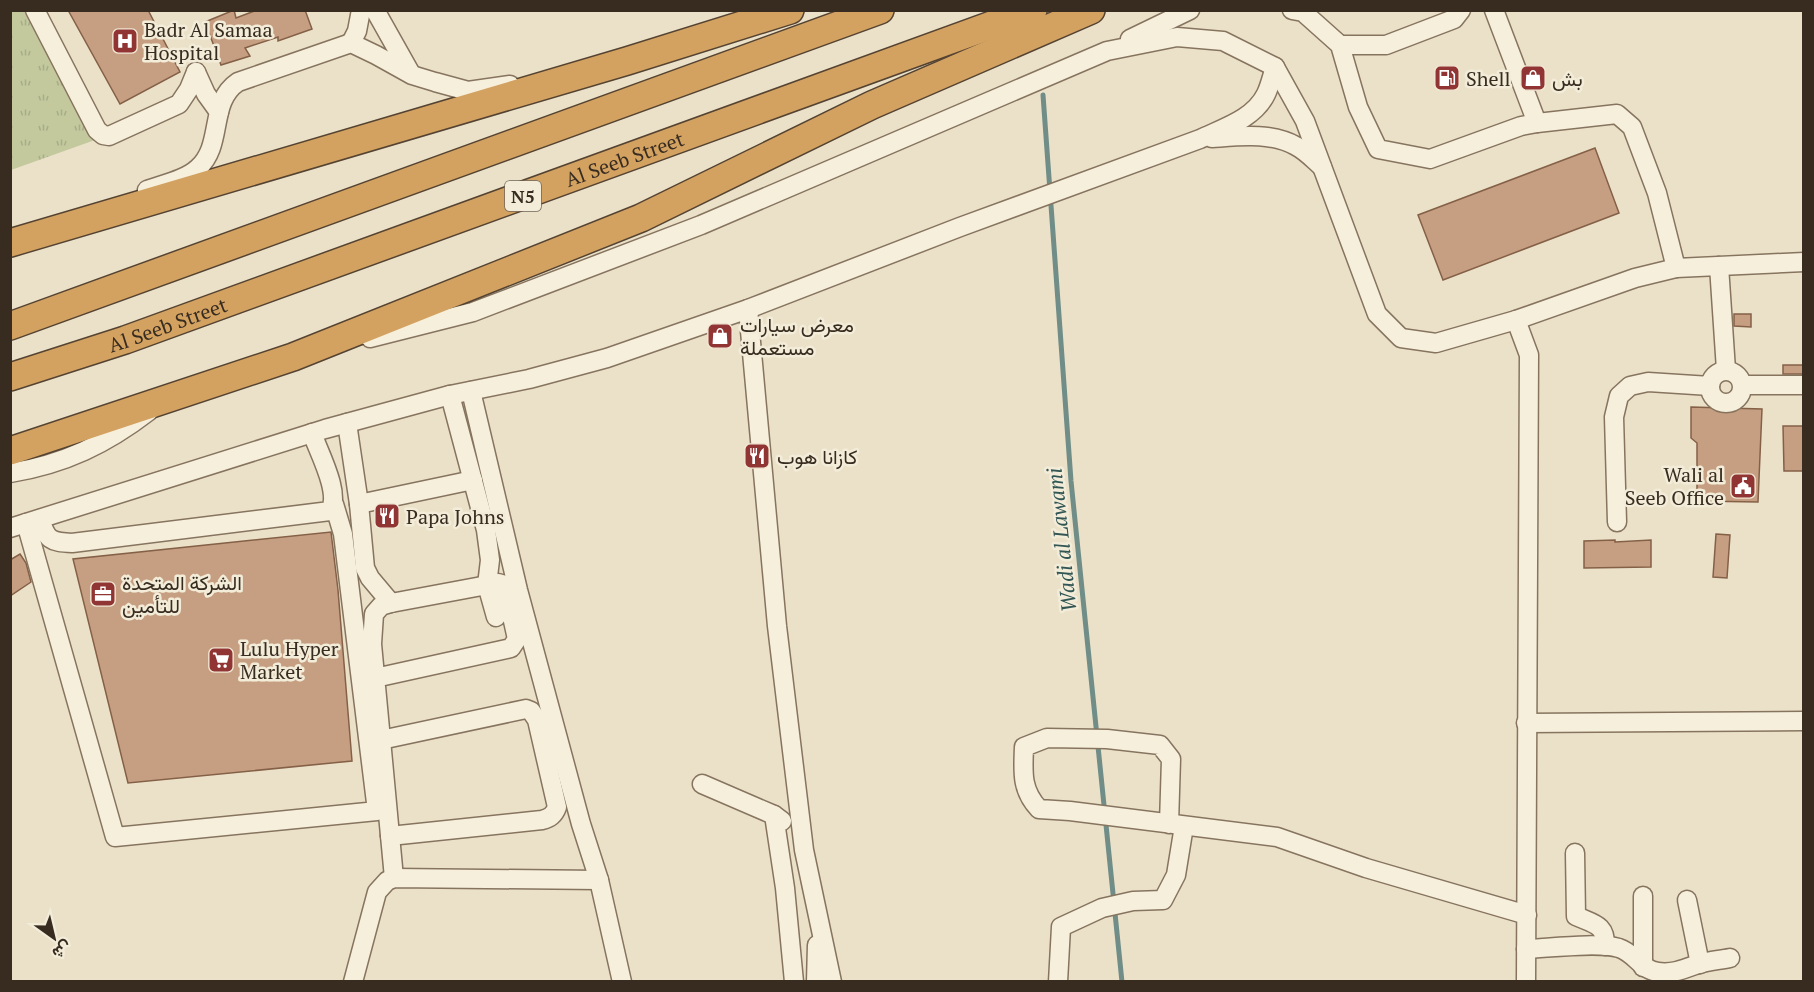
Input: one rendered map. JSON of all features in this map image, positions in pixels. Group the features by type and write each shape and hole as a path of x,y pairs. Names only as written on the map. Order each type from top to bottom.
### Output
{"highway":[{"path":"10,242 627,61 790,10"},
{"path":"10,326 880,10"},
{"name":"Al Seeb Street","path":"10,377 125,340 1033,10"},
{"path":"10,451 293,357 641,218 872,105 1091,10"}],"street":[{"path":"35,10 97,130 103,135 109,136 178,104 199,105 219,111"},
{"path":"351,44 357,31 361,10"},
{"path":"375,10 412,75"},
{"path":"293,357 483,308 701,225 1107,51 1190,10"},
{"path":"1293,10 1303,12 1340,45 1358,107 1378,148 1431,159 1521,126 1617,114 1632,127 1657,193 1676,268"},
{"path":"1340,45 1386,45 1454,19 1461,10"},
{"path":"1494,10 1537,123"},
{"path":"1107,51 1177,37 1223,41 1275,67 1305,121 1377,314 1401,338 1436,343 1516,320 1635,278 1676,268 1803,262"},
{"path":"10,242 191,174 206,160 211,150 225,93 238,82 351,44 412,75 468,91 555,77 627,61"},
{"path":"25,523 347,423 450,395 529,379 607,358 748,309 960,226 1200,139 1236,123 1256,110 1266,95 1275,67"},
{"path":"178,104 189,89 196,72 206,94 219,111"},
{"path":"1200,139 1247,136 1272,138 1297,146 1324,168"},
{"path":"1719,266 1726,370"},
{"path":"748,309 777,626 804,850 832,981"},
{"path":"1516,320 1529,355 1526,981"},
{"path":"1726,370 1739,376 1743,385 1741,395 1736,400 1723,403 1712,395 1710,386 1714,376 1726,370"},
{"path":"1617,522 1614,417 1619,396 1630,386 1648,382 1710,386"},
{"path":"1743,385 1803,385"},
{"path":"471,391 518,590 581,824 599,880 622,981"},
{"path":"450,395 486,530 490,560 487,585 496,618"},
{"path":"10,473 32,470 66,460 97,447 164,400"},
{"path":"347,423 365,568 370,578 391,603"},
{"path":"25,523 115,837 377,812 343,534 334,504 331,483 312,434"},
{"path":"358,504 473,480"},
{"path":"25,523 55,542 72,543 330,511 334,504"},
{"path":"375,678 511,648 517,639 505,585 501,583 487,585 391,603 381,606 374,614 372,644 375,678 394,878"},
{"path":"381,740 526,709 535,715 557,807 549,819 390,836"},
{"path":"1526,723 1803,721"},
{"path":"1058,981 1061,927 1101,908 1133,901 1163,900 1176,875 1177,825 1171,759 1160,745 1107,739 1047,738 1024,747 1023,777 1029,799 1039,809 1070,811 1177,825 1277,837 1366,868 1527,915"},
{"path":"702,784 774,815 789,827 804,850"},
{"path":"774,815 785,888 794,981"},
{"path":"1575,853 1576,916 1599,926 1605,935 1605,946"},
{"path":"353,981 377,892 387,881 394,878 599,880"},
{"path":"1643,896 1643,967"},
{"path":"1687,900 1700,964"},
{"path":"816,981 818,920"},
{"path":"1526,949 1605,946 1620,948 1634,956 1643,967 1677,977 1700,964 1730,958"}],"green space":[{"path":"11,11 24,11 95,140 11,170"}],"building":[{"name":"Badr Al Samaa Hospital","path":"68,10 148,10 180,72 120,104"},
{"path":"234,10 236,18 257,10 305,10 312,29 278,41 278,37 245,48 250,56 221,65 205,22"},
{"path":"1595,148 1619,213 1443,280 1418,215"},
{"path":"1734,314 1751,314 1751,327 1734,326"},
{"path":"1783,365 1803,365 1803,374 1783,374"},
{"path":"1691,407 1762,409 1758,502 1697,501 1697,443 1691,438"},
{"path":"1783,426 1803,426 1803,471 1784,471"},
{"name":"Lulu Hyper Market","path":"331,532 352,761 128,783 73,559"},
{"path":"1716,534 1730,535 1727,578 1713,577"},
{"path":"1615,540 1615,542 1651,540 1651,567 1584,568 1584,541"},
{"path":"20,554 26,563 31,582 10,596 10,560"}],"waterway":[{"name":"Wadi al Lawami","path":"1043,95 1071,481 1122,982"}],"place":[{"name":"Badr Al Samaa Hospital","path":"125,41"},
{"name":"Shell","path":"1447,78"},
{"name":"بش","path":"1533,78"},
{"name":"معرض سيارات مستعملة","path":"720,336"},
{"name":"كازانا هوب","path":"757,456"},
{"name":"Wali al Seeb Office","path":"1743,486"},
{"name":"Papa Johns","path":"387,516"},
{"name":"الشركة المتحدة للتأمين","path":"103,594"},
{"name":"Lulu Hyper Market","path":"221,660"}]}
